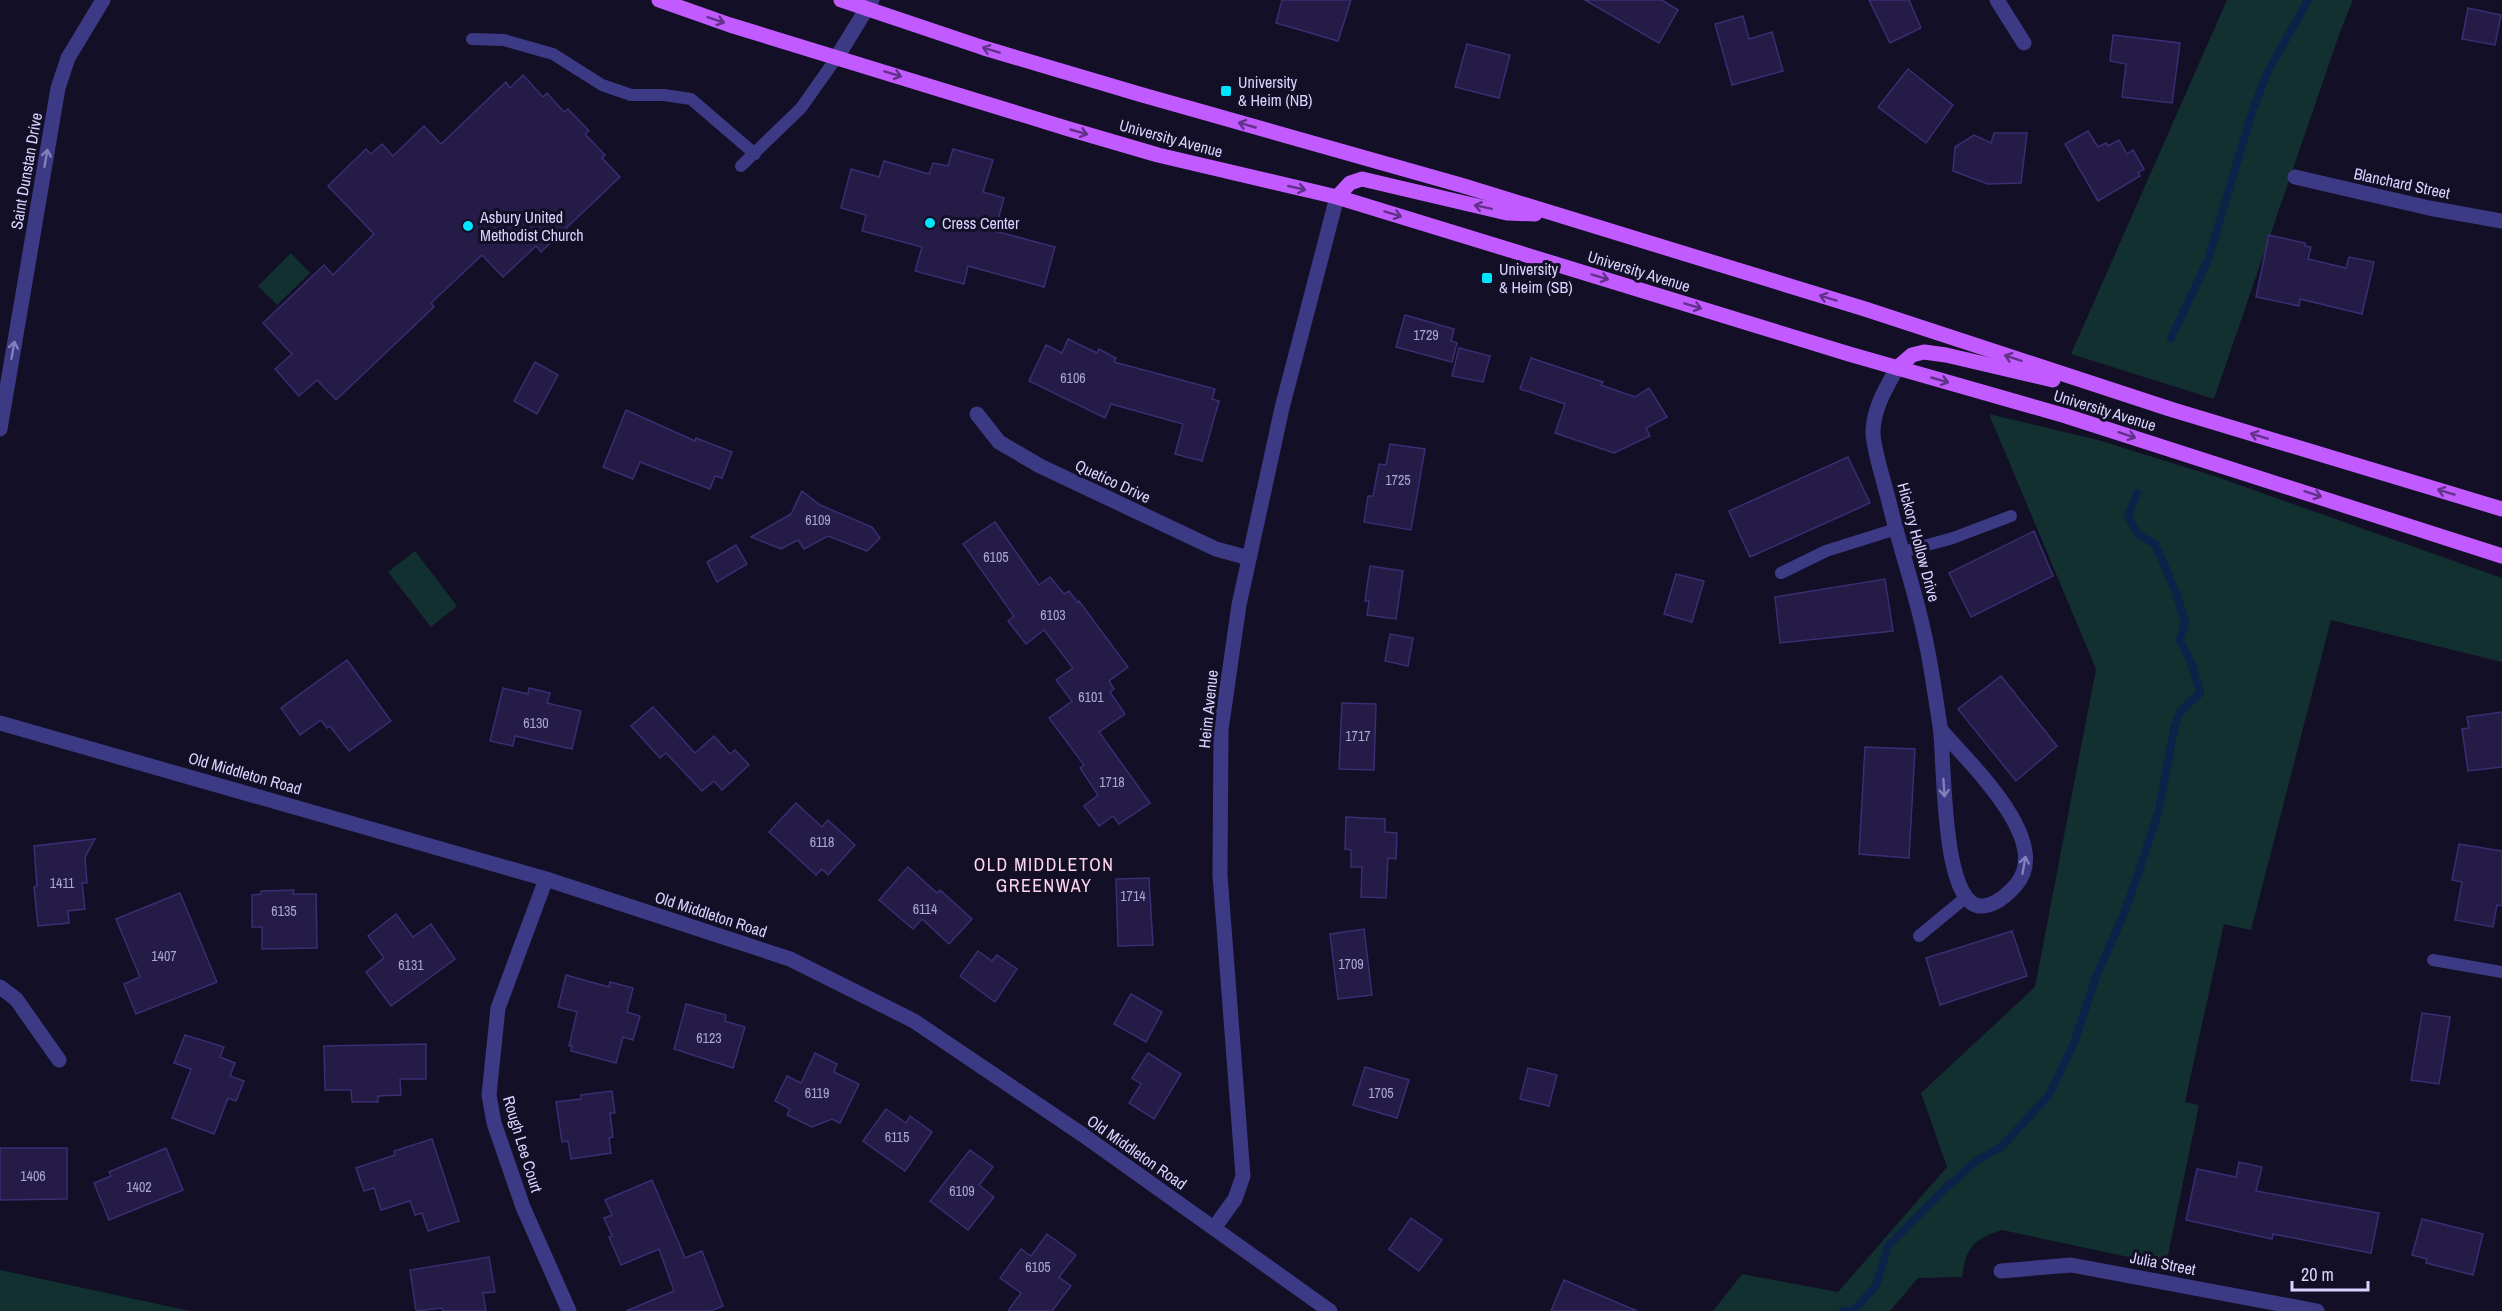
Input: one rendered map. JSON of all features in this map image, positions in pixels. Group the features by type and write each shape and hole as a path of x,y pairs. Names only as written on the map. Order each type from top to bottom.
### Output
{"main road":[{"name":"University Avenue","path":"659,0 1158,155 1337,197 1897,368 2066,416 2502,556"},
{"name":"University Avenue","path":"841,0 870,4 984,48 1127,91 1562,216 1864,309 2117,393 2502,509"},
{"path":"1337,197 1350,183 1362,179 1507,213 1562,216"},
{"path":"1897,368 1912,355 1924,352 2117,393"}],"street":[{"name":"Saint Dunstan Drive","path":"0,429 58,88 68,58 85,26 103,0"},
{"path":"1997,0 2024,43"},
{"path":"837,57 870,4"},
{"name":"Blanchard Street","path":"2295,177 2429,208 2502,221"},
{"name":"Heim Avenue","path":"1214,1228 1235,1199 1243,1176 1220,875 1221,730 1239,605 1249,558 1282,408 1337,197"},
{"name":"Hickory Hollow Drive","path":"1897,368 1879,400 1872,432 1924,632 1941,730 1947,825 1957,884 1965,898"},
{"name":"Quetico Drive","path":"977,414 999,442 1040,466 1216,549 1249,558"},
{"name":"Old Middleton Road","path":"0,723 546,879 790,959 914,1021 1083,1135 1330,1311"},
{"path":"1941,730 1988,784 2015,821 2025,843 2026,864 2021,879 2011,891 1995,903 1981,906 1965,898"},
{"name":"Rough Lee Court","path":"546,879 537,897 498,1008 489,1095 494,1123 524,1207 569,1311"},
{"path":"0,987 16,999 59,1060"},
{"name":"Julia Street","path":"2001,1271 2071,1265 2267,1306 2317,1311"}],"lane":[{"path":"472,39 504,40 553,54 602,85 631,95 664,95 691,99 755,154"},
{"path":"741,166 801,108 837,57"},
{"path":"1902,552 1953,538 2011,516"},
{"path":"1781,573 1826,551 1896,529"},
{"path":"1919,936 1965,898"},
{"path":"2433,960 2502,972"}],"green space":[{"path":"2227,0 2353,0 2214,399 2071,354"},
{"path":"291,253 310,273 277,305 258,286"},
{"path":"1989,414 2098,440 2217,477 2502,578 2502,662 2331,620 2251,930 2224,924 2185,1102 2199,1105 2166,1265 2002,1230 1984,1237 1973,1246 1966,1259 1962,1277 1918,1278 1890,1311 1713,1311 1742,1274 1838,1292 1947,1167 1921,1093 2035,987 2096,669"},
{"path":"415,551 457,606 431,627 388,572"},
{"path":"0,1270 190,1311 0,1311"}],"building":[{"path":"1282,0 1351,0 1338,41 1276,23"},
{"path":"1585,0 1662,0 1678,10 1659,43"},
{"path":"1869,0 1909,0 1921,28 1890,43"},
{"path":"2468,8 2501,15 2495,45 2462,39"},
{"path":"1743,16 1749,39 1772,32 1783,71 1732,85 1715,24"},
{"path":"2113,35 2180,43 2172,103 2122,97 2126,64 2110,61"},
{"path":"1467,44 1510,55 1499,98 1455,87"},
{"path":"1908,69 1953,105 1926,143 1878,107"},
{"name":"Asbury United Methodist Church","path":"523,75 543,97 547,93 564,112 568,109 589,131 585,134 605,155 602,158 620,177 541,252 536,246 503,277 482,255 431,303 434,307 336,400 317,380 299,396 275,369 292,354 263,323 324,265 333,275 374,234 328,186 366,149 371,154 382,144 393,156 424,126 441,144 506,82 510,88"},
{"path":"2088,131 2098,147 2106,143 2108,146 2119,140 2127,154 2133,150 2144,169 2138,173 2140,176 2098,201 2065,144"},
{"path":"1994,133 2027,133 2021,183 1988,184 1953,171 1955,147 1974,135 1991,143"},
{"name":"Cress Center","path":"953,149 993,160 983,192 1004,198 995,231 1055,247 1044,287 968,266 964,284 915,271 922,247 862,231 866,215 841,208 851,169 879,177 884,161 929,174 933,163 948,166"},
{"path":"2269,235 2305,243 2305,246 2311,247 2308,259 2346,268 2349,257 2374,262 2362,314 2300,299 2299,306 2256,297"},
{"path":"1405,315 1454,329 1451,341 1457,343 1452,362 1396,347"},
{"path":"1068,339 1097,353 1099,349 1116,358 1114,362 1215,389 1212,399 1219,401 1202,461 1175,454 1183,424 1111,404 1105,418 1029,381 1046,345 1062,353"},
{"path":"1459,348 1490,356 1483,382 1452,376"},
{"path":"1531,358 1603,382 1601,385 1635,397 1649,388 1667,417 1646,428 1650,436 1614,453 1555,433 1565,404 1520,389"},
{"path":"535,362 558,375 537,414 514,401"},
{"path":"626,410 695,441 696,438 732,452 722,478 715,476 710,489 640,462 633,479 603,467"},
{"path":"1390,444 1425,449 1411,530 1364,522 1368,496 1373,496 1379,464 1386,465"},
{"path":"1848,457 1870,503 1750,557 1729,511"},
{"path":"802,491 820,505 872,527 880,538 867,551 828,536 804,549 798,540 781,549 751,537 791,514"},
{"path":"995,522 1039,585 1050,577 1064,594 1069,591 1128,667 1109,681 1114,689 1110,692 1125,714 1099,732 1150,803 1119,824 1113,816 1099,826 1084,806 1098,795 1080,768 1084,765 1049,718 1072,701 1056,680 1073,668 1044,630 1026,644 1008,621 1014,616 963,544"},
{"path":"2034,531 2053,576 1971,617 1949,573"},
{"path":"736,545 747,564 717,582 707,562"},
{"path":"1370,566 1403,571 1396,619 1367,615 1369,601 1365,601"},
{"path":"1676,574 1704,581 1692,622 1664,614"},
{"path":"1885,579 1893,631 1780,643 1775,597"},
{"path":"1390,634 1413,638 1408,666 1385,661"},
{"path":"347,660 391,721 349,751 330,726 327,728 321,720 300,735 281,708"},
{"path":"2001,676 2057,746 2016,781 1958,709"},
{"path":"503,688 528,694 529,688 550,693 547,703 581,711 572,749 515,736 513,746 490,741"},
{"path":"1342,703 1376,704 1374,770 1339,769"},
{"path":"653,707 695,753 714,736 730,754 735,750 749,765 722,790 714,781 702,791 666,753 660,758 631,726"},
{"path":"2502,712 2502,767 2468,771 2462,729 2469,728 2467,717"},
{"path":"1865,747 1915,749 1909,858 1859,854"},
{"path":"796,803 822,827 828,820 855,845 828,875 822,869 816,875 769,832"},
{"path":"1346,817 1385,819 1385,832 1397,833 1396,859 1388,858 1386,898 1361,897 1362,867 1351,867 1351,850 1345,849"},
{"path":"95,839 85,857 87,883 82,883 85,909 68,911 69,923 38,926 34,887 37,886 34,846"},
{"path":"2459,844 2502,851 2502,906 2497,905 2493,927 2455,920 2462,882 2452,880"},
{"path":"908,867 937,893 940,890 972,919 949,944 922,919 913,929 879,900"},
{"path":"1149,878 1153,945 1118,946 1116,879"},
{"path":"294,890 293,894 316,894 317,948 262,949 262,927 252,927 252,895 261,894 261,891"},
{"path":"180,893 217,982 136,1014 124,984 140,977 116,919"},
{"path":"396,914 413,937 431,924 455,959 391,1006 366,972 384,958 368,936"},
{"path":"1364,929 1372,995 1338,999 1330,934"},
{"path":"2012,931 2027,976 1940,1005 1926,958"},
{"path":"978,951 992,961 997,955 1017,969 995,1002 960,976"},
{"path":"566,975 609,987 610,982 633,988 627,1012 640,1016 633,1040 623,1037 616,1063 571,1051 572,1046 569,1046 577,1012 558,1007"},
{"path":"1131,994 1162,1012 1146,1042 1114,1024"},
{"path":"686,1004 726,1015 725,1021 745,1027 733,1068 674,1049"},
{"path":"2422,1013 2450,1017 2439,1084 2411,1080"},
{"path":"185,1035 224,1047 220,1057 235,1063 230,1076 244,1081 236,1101 228,1098 214,1134 172,1118 191,1069 174,1063"},
{"path":"426,1044 426,1079 400,1079 401,1095 378,1096 378,1102 352,1102 351,1090 325,1090 324,1046"},
{"path":"815,1053 837,1064 834,1072 859,1084 840,1123 832,1119 812,1127 787,1115 790,1109 775,1101 787,1076 801,1083"},
{"path":"1148,1053 1181,1074 1154,1119 1129,1103 1141,1084 1132,1078"},
{"path":"1365,1067 1409,1080 1397,1118 1353,1105"},
{"path":"1528,1068 1557,1075 1549,1106 1520,1099"},
{"path":"612,1091 615,1113 610,1113 613,1137 609,1138 611,1153 571,1159 568,1141 562,1142 556,1102 581,1099 581,1095"},
{"path":"886,1109 906,1123 910,1116 932,1132 905,1171 863,1141"},
{"path":"432,1139 459,1221 428,1231 422,1213 415,1215 410,1201 381,1210 374,1188 364,1191 356,1168 395,1155 394,1151"},
{"path":"0,1148 67,1148 67,1199 0,1200"},
{"path":"166,1148 183,1190 109,1220 94,1183 111,1176 109,1172"},
{"path":"970,1150 993,1167 979,1185 994,1197 968,1230 930,1201"},
{"path":"2239,1162 2262,1167 2256,1191 2379,1213 2371,1253 2273,1234 2272,1239 2186,1220 2197,1169 2236,1177"},
{"path":"652,1180 685,1258 702,1251 723,1306 710,1311 626,1311 674,1291 659,1249 621,1265 604,1218 612,1215 605,1200"},
{"path":"1411,1218 1442,1240 1419,1271 1389,1249"},
{"path":"2422,1219 2483,1234 2473,1275 2426,1263 2427,1259 2412,1255"},
{"path":"1047,1234 1076,1255 1059,1277 1071,1286 1052,1311 1008,1311 1021,1293 1000,1278 1021,1249 1031,1256"},
{"path":"489,1257 495,1292 483,1293 486,1311 443,1311 442,1308 416,1311 410,1270"},
{"path":"1564,1280 1637,1311 1551,1311"}],"waterway":[{"path":"2171,338 2208,260 2253,109 2268,71 2308,0"},
{"path":"1843,1311 1854,1310 1876,1286 1888,1246 1975,1162 2002,1146 2049,1095 2074,1043 2096,977 2125,911 2159,810 2174,729 2180,712 2200,693 2192,665 2180,640 2185,622 2175,590 2155,544 2138,535 2128,516 2137,493"}],"place":[{"name":"University & Heim (NB)","path":"1226,91"},
{"name":"Cress Center","path":"930,223"},
{"name":"Asbury United Methodist Church","path":"468,226"},
{"name":"University & Heim (SB)","path":"1487,278"}],"district":[{"name":"OLD MIDDLETON GREENWAY","path":"1044,875"}]}
